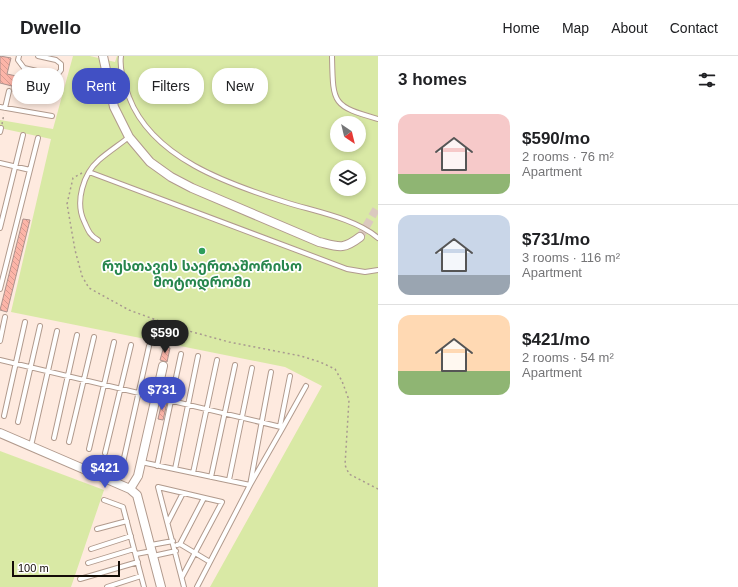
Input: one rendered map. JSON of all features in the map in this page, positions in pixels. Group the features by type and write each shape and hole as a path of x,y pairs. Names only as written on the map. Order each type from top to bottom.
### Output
{"street":[{"path":"103,56 106,68"},
{"path":"108,68 109,56"},
{"path":"113,104 129,137 150,162 171,177 209,196 319,242 336,246 349,246 360,237"},
{"path":"130,489 138,476 163,366"},
{"path":"0,433 113,481 130,489 137,495 161,587"}],"lane":[{"path":"19,56 18,60 24,68 54,74 58,74 61,70 61,64 59,61 38,56"},
{"path":"121,56 125,85 134,109 148,131 180,156 216,176 285,202 319,211 348,222 377,237"},
{"path":"332,56 333,86 337,98 342,106 350,111 378,119"},
{"path":"5,108 9,91"},
{"path":"0,107 52,116"},
{"path":"0,228 23,135"},
{"path":"98,240 91,236 81,215 79,203 89,172 98,160 129,137"},
{"path":"0,289 38,138"},
{"path":"0,163 30,170"},
{"path":"89,172 347,269 365,272 378,270"},
{"path":"0,340 5,317"},
{"path":"4,416 25,322"},
{"path":"18,422 40,326"},
{"path":"31,446 57,331"},
{"path":"54,438 77,334"},
{"path":"69,442 94,337"},
{"path":"88,449 114,342"},
{"path":"105,453 131,345"},
{"path":"113,481 122,467 149,346"},
{"path":"157,466 181,354"},
{"path":"175,469 198,356"},
{"path":"0,360 281,427"},
{"path":"194,473 217,360"},
{"path":"211,477 234,365"},
{"path":"229,480 252,368"},
{"path":"250,485 271,372"},
{"path":"281,427 290,376"},
{"path":"197,587 281,427 306,386"},
{"path":"141,462 250,485"},
{"path":"182,577 222,502 158,487 174,543 184,587"},
{"path":"168,522 183,493"},
{"path":"180,544 204,498"},
{"path":"104,500 123,507 144,587"},
{"path":"97,529 127,521"},
{"path":"91,549 131,536"},
{"path":"136,554 152,551 174,543 180,544 210,562"},
{"path":"88,562 134,549"},
{"path":"152,551 176,551"},
{"path":"80,579 138,562"},
{"path":"108,587 141,576"}],"path":[{"path":"89,172 86,171 73,178 68,204 75,250 82,276 89,288 129,310 178,328 229,342 301,356 335,369 342,381 349,400 345,465 349,474 378,489"}],"green space":[{"name":"რუსთავის საერთაშორისო მოტოდრომი","path":"73,56 90,56 115,62 117,56 378,56 378,587 210,587 322,386 285,367 11,312 51,139 0,128 0,120 53,129 60,104 64,104 64,89"},
{"path":"0,451 104,490 71,587 0,587"}],"building":[{"path":"0,56 11,58 7,74 12,75 12,86 0,83"},
{"path":"23,219 30,220 7,312 0,310"},
{"path":"164,346 170,348 167,362 160,360"},
{"path":"162,402 167,403 163,420 158,419"}],"tunnel":[{"path":"360,237 378,206"}],"place":[{"name":"რუსთავის საერთაშორისო მოტოდრომი","path":"202,251"}]}
